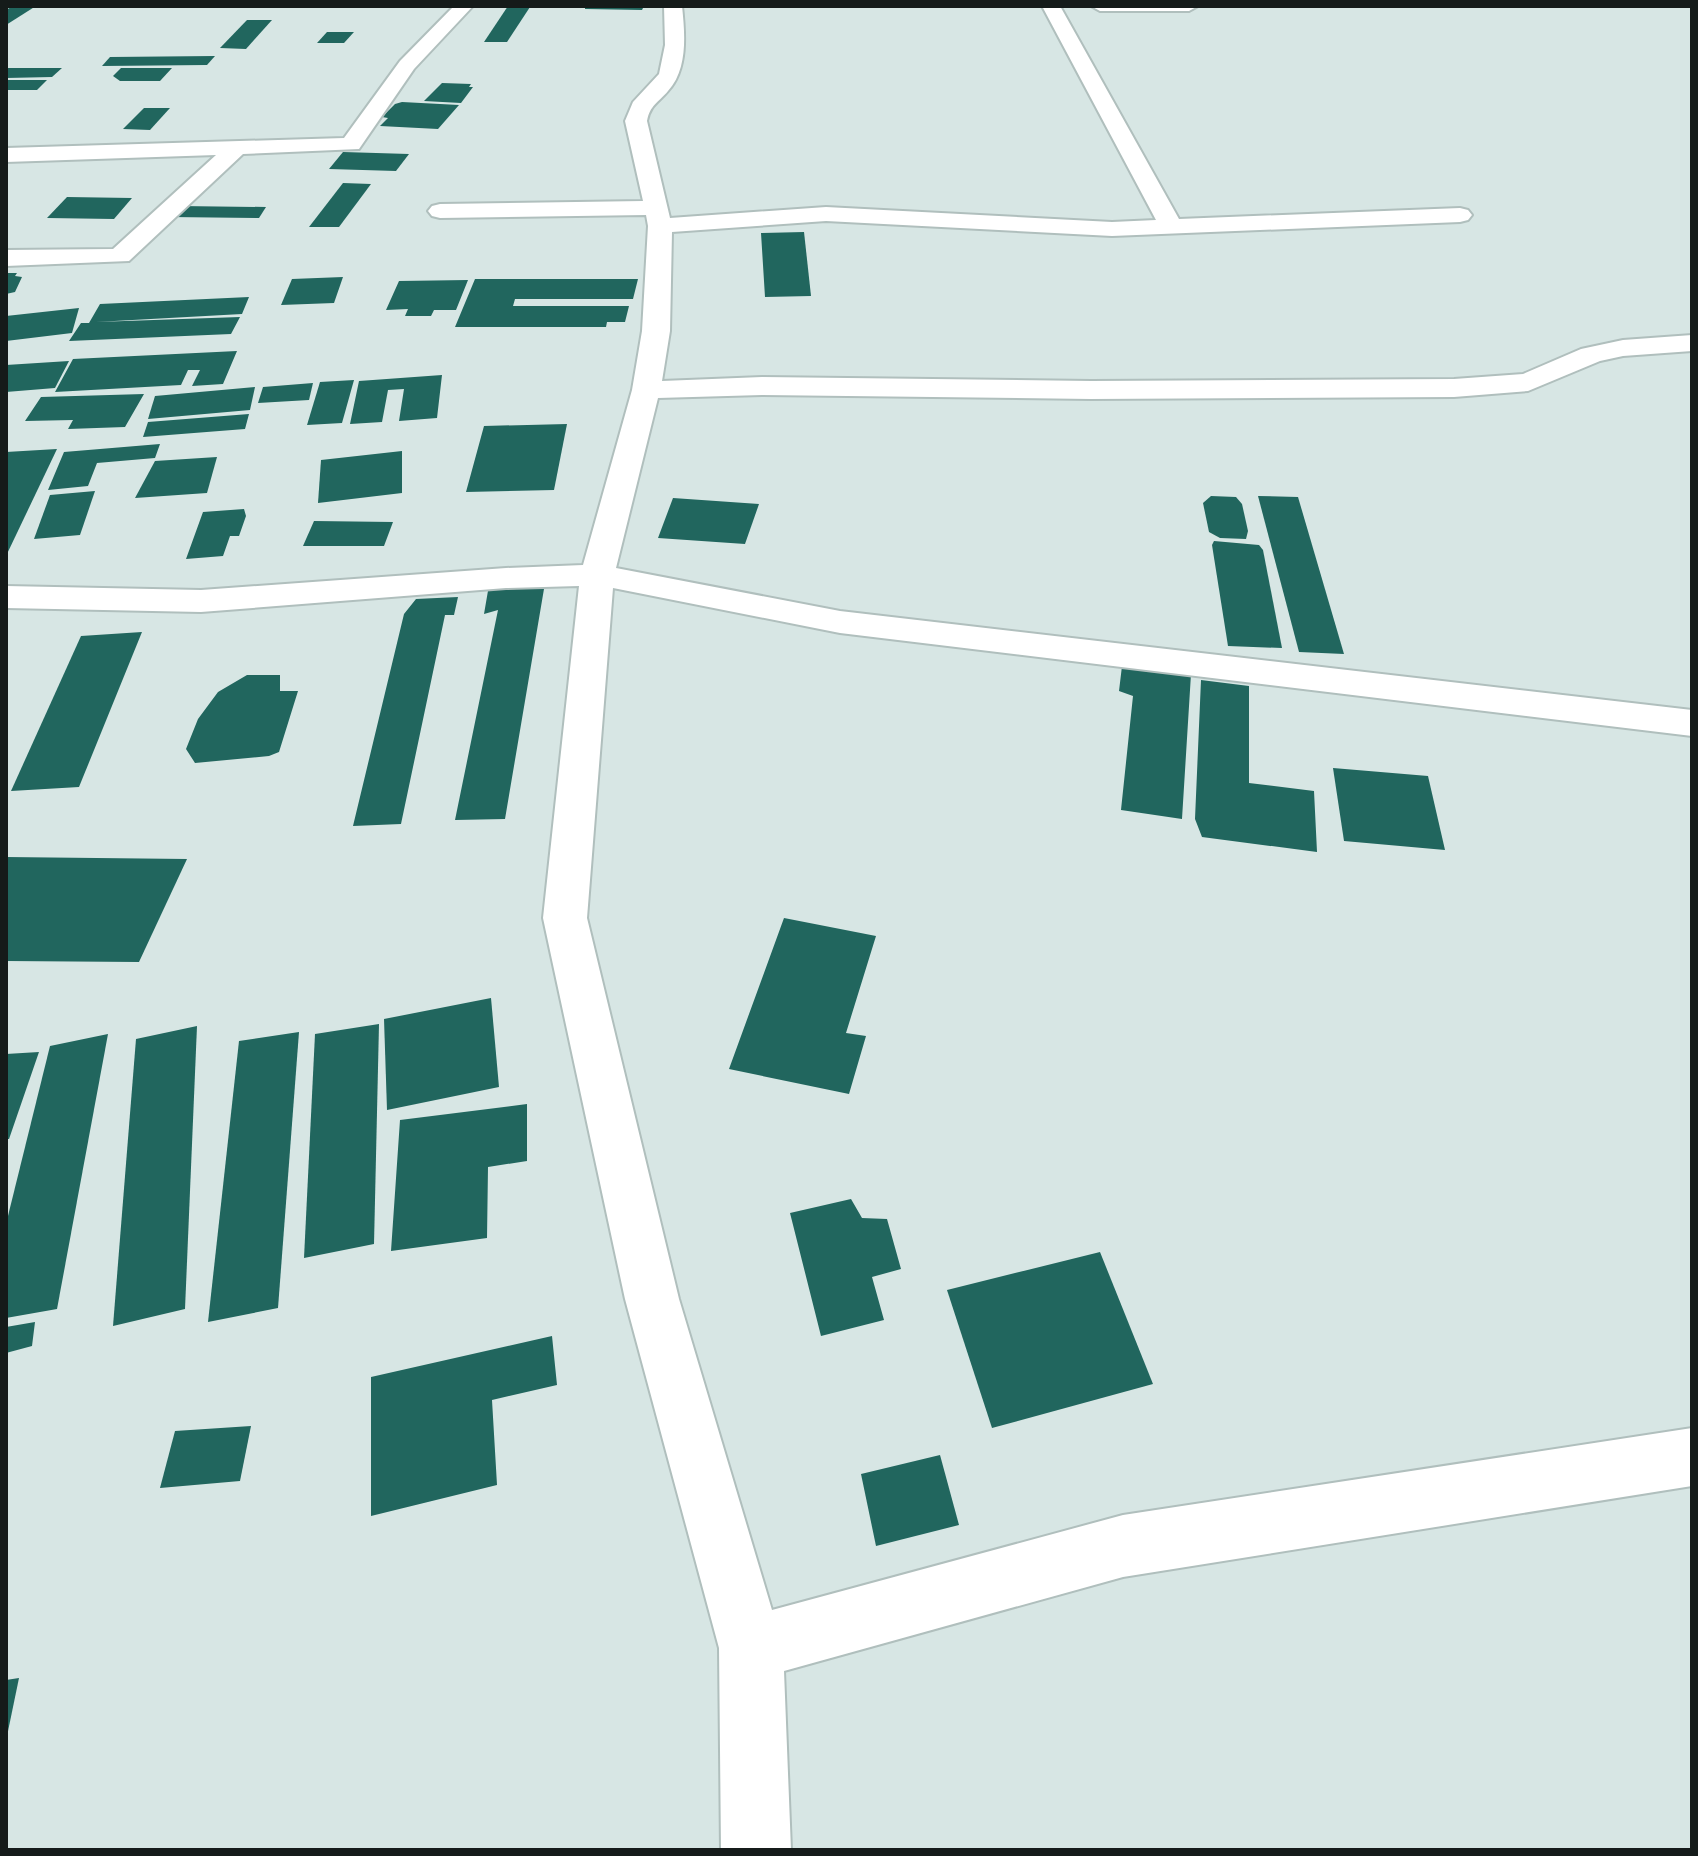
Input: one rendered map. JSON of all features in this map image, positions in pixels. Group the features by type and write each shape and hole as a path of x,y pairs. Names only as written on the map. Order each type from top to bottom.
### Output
{"street":[{"path":"6,155 351,144 407,65 464,6"},
{"path":"673,6 676,33 667,79 638,106 636,121 658,217 656,331 646,390 597,575 565,918 652,1299 751,1648 756,1850"},
{"path":"1051,6 1171,226"},
{"path":"1100,6 1189,6"},
{"path":"6,258 120,256 237,148"},
{"path":"440,211 658,217 907,216 1112,229 1460,215"},
{"path":"646,390 762,386 1091,390 1454,388 1528,382 1591,355 1623,348 1692,343"},
{"path":"6,597 201,601 506,578 597,575 840,622 1692,723"},
{"path":"751,1648 1123,1546 1692,1457"}],"building":[{"path":"13,6 36,6 6,25 6,10"},
{"path":"508,6 530,7 507,42 484,42"},
{"path":"585,6 644,6 642,10 585,9"},
{"path":"247,20 272,20 246,49 220,48"},
{"path":"327,32 354,32 344,43 317,43"},
{"path":"215,56 207,65 102,66 110,57"},
{"path":"6,68 62,68 52,77 6,78"},
{"path":"121,68 172,68 160,81 120,81 113,76"},
{"path":"6,80 47,80 37,90 6,90"},
{"path":"442,83 471,84 469,87 473,87 461,103 424,101"},
{"path":"395,104 459,105 438,129 380,126 388,118 382,117"},
{"path":"144,108 170,108 150,130 123,129"},
{"path":"343,152 409,154 396,171 329,169"},
{"path":"343,183 371,184 339,227 309,227"},
{"path":"67,197 132,198 114,219 47,218"},
{"path":"179,206 266,207 259,218 170,217"},
{"path":"804,232 811,296 765,297 761,233"},
{"path":"6,273 17,273 15,276 22,277 15,292 6,294"},
{"path":"343,277 334,303 281,305 292,279"},
{"path":"475,279 638,279 633,299 515,299 513,306 629,306 625,322 607,322 606,327 455,327"},
{"path":"468,280 456,310 434,310 431,316 405,316 408,309 386,310 399,281"},
{"path":"249,297 242,314 96,322 240,317 231,334 69,341 81,323 89,323 100,304"},
{"path":"79,308 72,333 6,341 6,316"},
{"path":"237,351 223,384 192,386 200,370 188,370 181,385 55,392 73,359"},
{"path":"69,361 55,388 6,392 6,365"},
{"path":"442,375 437,418 399,421 404,389 388,390 382,422 350,424 359,381"},
{"path":"354,380 342,423 307,425 320,382"},
{"path":"313,383 309,400 258,403 263,387"},
{"path":"255,387 250,410 148,419 155,396"},
{"path":"144,394 125,427 68,429 73,420 25,421 41,397"},
{"path":"249,414 245,429 143,437 148,422"},
{"path":"567,424 554,490 466,492 484,426"},
{"path":"160,444 155,458 97,463 88,486 48,490 64,452"},
{"path":"57,449 6,556 6,452"},
{"path":"402,451 402,493 318,503 321,460"},
{"path":"217,457 207,493 135,498 155,461"},
{"path":"95,491 80,535 34,539 50,495"},
{"path":"1211,496 1236,497 1242,504 1248,531 1246,539 1220,538 1209,532 1203,503"},
{"path":"1258,496 1298,497 1344,654 1299,652"},
{"path":"673,498 759,504 745,544 658,538"},
{"path":"244,509 246,516 239,536 230,536 223,556 186,559 203,512"},
{"path":"314,521 393,522 384,546 303,546"},
{"path":"1214,541 1259,545 1263,550 1282,648 1228,646 1212,545"},
{"path":"545,583 505,819 455,820 498,610 484,614 489,585"},
{"path":"458,597 454,615 445,615 401,824 353,826 404,614 416,599"},
{"path":"142,632 79,787 11,791 81,636"},
{"path":"1122,666 1191,674 1182,819 1121,810 1133,696 1119,691"},
{"path":"247,675 280,675 280,691 298,691 279,752 269,756 195,763 186,749 198,719 218,692"},
{"path":"1201,680 1249,686 1249,783 1314,791 1317,852 1202,837 1195,819"},
{"path":"1333,768 1428,776 1445,850 1344,841"},
{"path":"6,857 187,859 139,962 6,961"},
{"path":"784,918 876,936 846,1033 866,1036 849,1094 729,1069"},
{"path":"491,998 499,1087 387,1110 384,1019"},
{"path":"379,1024 374,1244 304,1258 315,1034"},
{"path":"197,1026 185,1309 113,1326 136,1039"},
{"path":"299,1032 278,1308 208,1322 239,1041"},
{"path":"108,1034 57,1309 6,1318 6,1224 50,1046"},
{"path":"39,1052 9,1139 6,1139 6,1054"},
{"path":"527,1104 527,1161 488,1167 487,1238 391,1251 400,1120"},
{"path":"851,1199 862,1218 887,1219 901,1269 872,1277 884,1320 821,1336 790,1213"},
{"path":"1100,1252 1153,1384 992,1428 947,1290"},
{"path":"35,1322 32,1346 6,1353 6,1327"},
{"path":"552,1336 557,1385 492,1400 497,1485 371,1516 371,1377"},
{"path":"251,1426 240,1481 160,1488 175,1431"},
{"path":"940,1455 959,1525 876,1546 861,1474"},
{"path":"19,1678 7,1736 6,1736 6,1680"}]}
